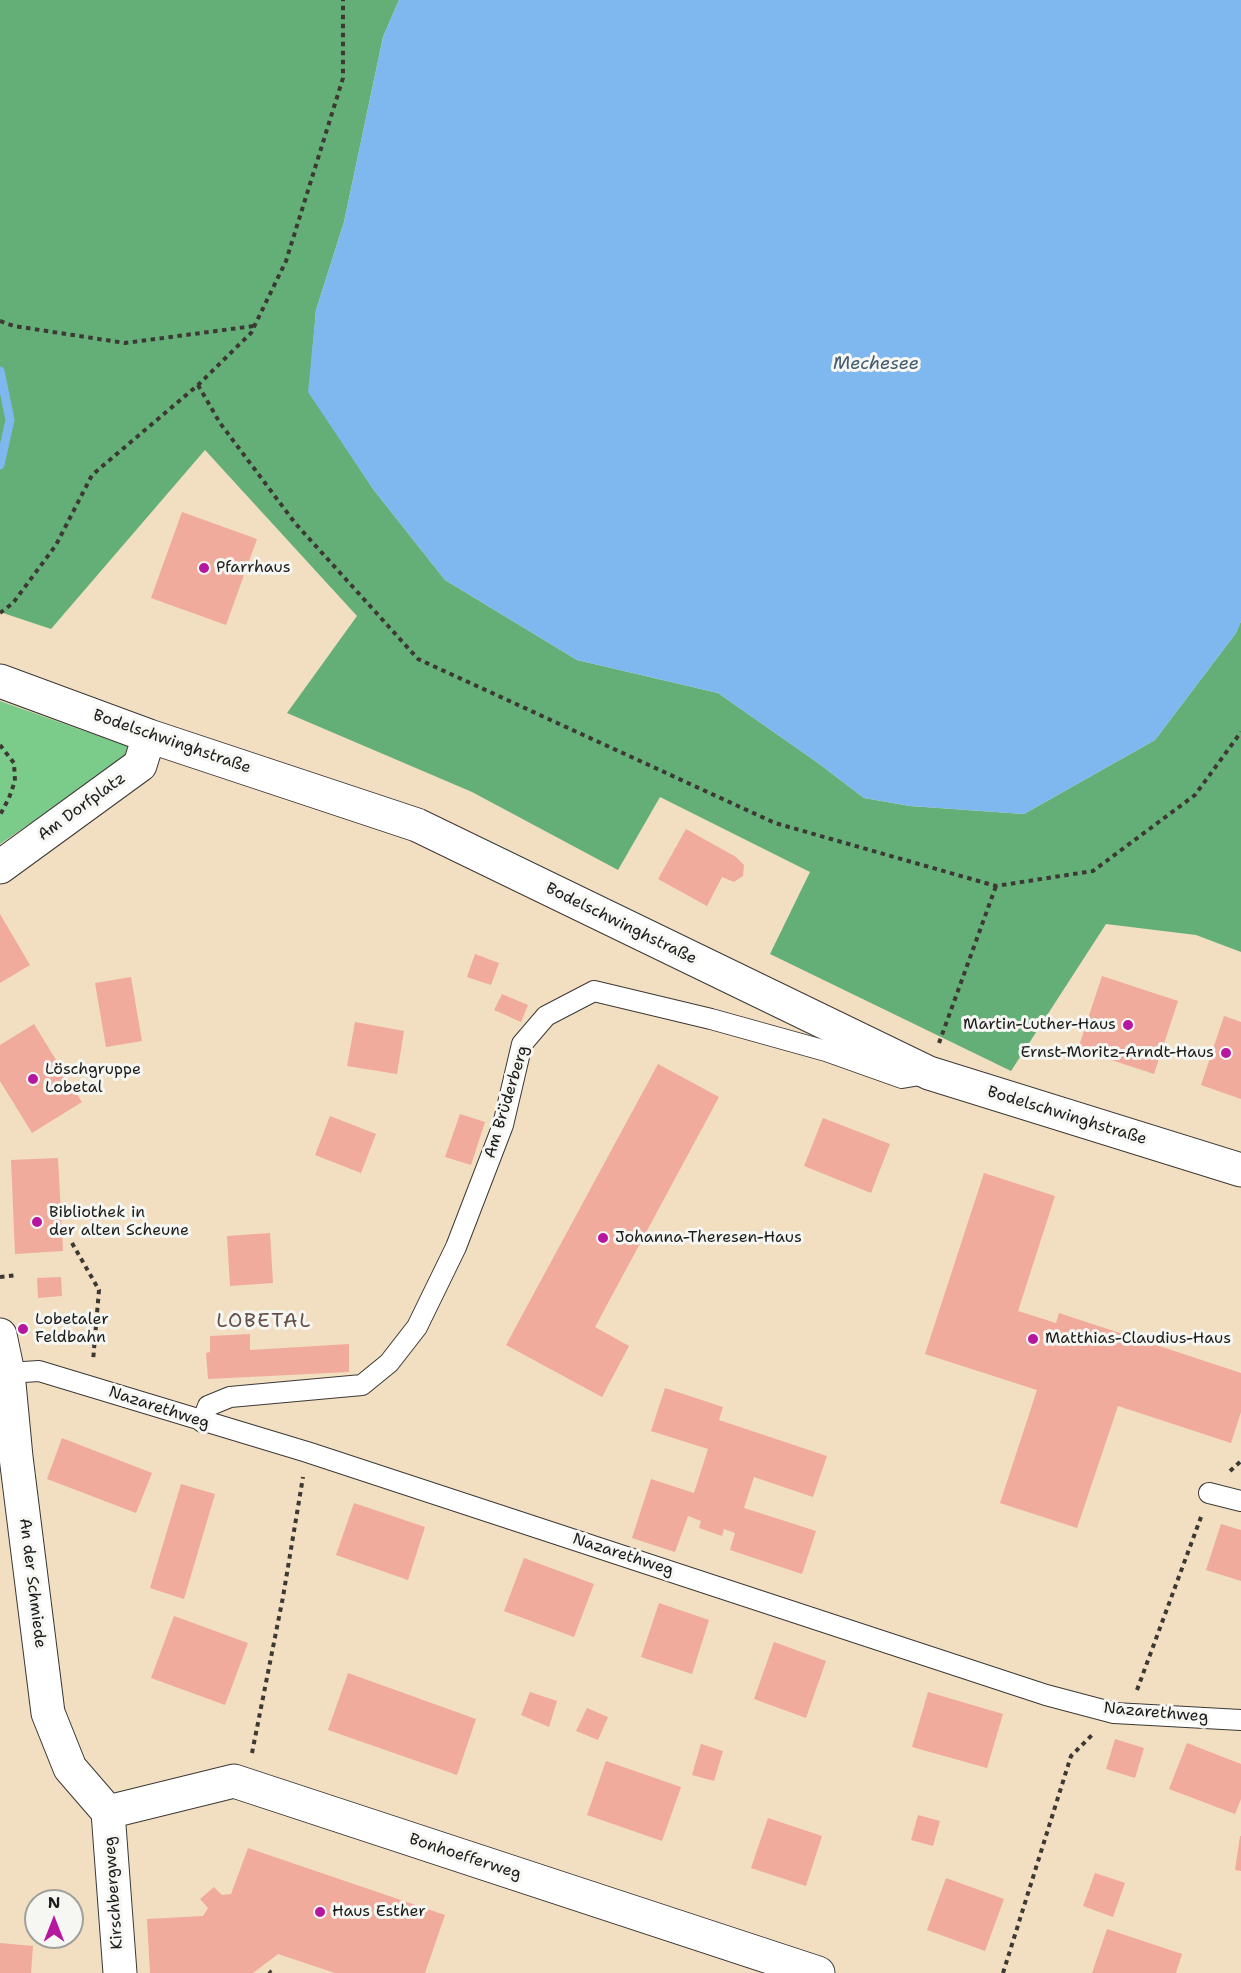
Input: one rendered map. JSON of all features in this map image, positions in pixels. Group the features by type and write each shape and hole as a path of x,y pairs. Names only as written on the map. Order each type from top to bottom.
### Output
{"street":[{"name":"Bodelschwinghstraße","path":"0,681 149,736 417,825 929,1073 1241,1170"},
{"name":"Am Dorfplatz","path":"0,867 140,765 149,736"},
{"name":"An der Schmiede","path":"0,1335 8,1373 16,1457 48,1713 70,1768 108,1812"},
{"path":"108,1812 234,1781"},
{"name":"Bonhoefferweg","path":"234,1781 818,1973"},
{"name":"Kirschbergweg","path":"108,1812 120,1973"}],"lane":[{"name":"Am Brüderberg","path":"202,1422 208,1406 230,1397 362,1385 389,1363 417,1327 456,1246 503,1125 522,1044 546,1016 594,991 711,1019 803,1045 902,1078 929,1073"},
{"name":"Nazarethweg","path":"8,1373 39,1371 307,1452 1035,1691 1114,1713 1241,1720"},
{"path":"1209,1492 1241,1501"}],"path":[{"path":"0,613 13,603 56,545 92,475 198,385 251,333 255,326 286,261 343,78 343,0"},
{"path":"0,321 14,326 124,343 255,326"},
{"path":"198,385 220,423 295,523 418,659 776,824 996,886 1093,871 1195,795 1241,732"},
{"path":"0,745 14,763 15,782 0,815"},
{"path":"929,1073 996,886"},
{"path":"72,1243 99,1290 90,1386"},
{"path":"0,1277 17,1275"},
{"path":"234,1781 254,1750 283,1598 307,1452"},
{"path":"1003,1973 1071,1756 1135,1695 1194,1539 1209,1492"}],"green space":[{"path":"0,0 399,0 383,37 344,222 316,310 309,392 373,489 445,580 577,660 718,693 864,798 910,806 1024,814 1155,740 1236,633 1241,621 1241,952 1196,935 1106,924 1011,1071 770,954 810,872 660,797 618,870 472,792 287,713 357,616 205,450 51,629 0,612"},
{"path":"0,701 138,750 0,844"}],"water":[{"name":"Mechesee","path":"399,0 1241,0 1241,621 1236,633 1155,740 1024,814 910,806 864,798 718,693 577,660 445,580 373,489 308,392 316,310 344,222 383,37"}],"building":[{"name":"Pfarrhaus","path":"182,512 257,539 226,625 151,598"},
{"path":"686,829 736,857 744,865 743,876 734,882 722,877 707,906 658,879"},
{"path":"0,914 30,965 0,983"},
{"path":"475,954 499,963 491,985 467,977"},
{"name":"Martin-Luther-Haus","path":"1102,976 1178,1001 1154,1074 1078,1049"},
{"path":"131,977 142,1041 106,1047 95,983"},
{"path":"502,994 528,1005 521,1022 494,1010"},
{"name":"Ernst-Moritz-Arndt-Haus","path":"1224,1016 1241,1022 1241,1099 1201,1085"},
{"path":"355,1022 404,1031 397,1074 347,1066"},
{"path":"34,1024 82,1102 32,1133 0,1081 0,1045"},
{"name":"Johanna-Theresen-Haus","path":"658,1064 719,1097 595,1327 629,1346 602,1397 506,1345"},
{"path":"460,1114 485,1122 471,1165 445,1157"},
{"path":"330,1116 376,1134 361,1173 315,1155"},
{"path":"823,1118 890,1144 871,1193 804,1166"},
{"path":"58,1158 63,1251 15,1254 11,1160"},
{"name":"Matthias-Claudius-Haus","path":"984,1173 1055,1196 1018,1311 1056,1323 1059,1313 1241,1373 1241,1412 1231,1443 1118,1406 1077,1528 1000,1503 1037,1390 925,1354"},
{"path":"270,1233 273,1283 230,1286 227,1236"},
{"path":"61,1277 62,1296 38,1298 37,1278"},
{"path":"250,1334 250,1350 349,1344 349,1372 208,1379 206,1353 210,1352 210,1336"},
{"path":"665,1388 723,1407 719,1420 827,1456 813,1497 754,1477 744,1508 816,1531 802,1574 730,1550 735,1533 724,1529 722,1536 699,1528 701,1521 688,1516 675,1552 632,1538 651,1479 694,1493 708,1449 651,1431"},
{"path":"62,1438 152,1473 136,1513 47,1479"},
{"path":"181,1484 215,1494 184,1599 150,1588"},
{"path":"354,1503 425,1527 408,1580 336,1555"},
{"path":"1221,1524 1241,1530 1241,1581 1206,1570"},
{"path":"524,1558 594,1584 574,1637 504,1611"},
{"path":"659,1603 709,1620 692,1674 641,1657"},
{"path":"174,1616 248,1643 225,1705 151,1678"},
{"path":"774,1642 826,1661 806,1718 754,1699"},
{"path":"348,1673 476,1719 457,1775 328,1730"},
{"path":"530,1692 557,1701 549,1727 521,1715"},
{"path":"928,1692 1003,1714 987,1768 912,1747"},
{"path":"587,1708 608,1717 598,1740 576,1731"},
{"path":"1115,1739 1144,1748 1135,1778 1106,1769"},
{"path":"1187,1743 1241,1764 1241,1799 1235,1814 1169,1789"},
{"path":"701,1744 723,1751 714,1781 692,1775"},
{"path":"606,1761 681,1787 662,1841 587,1815"},
{"path":"918,1815 940,1821 933,1846 911,1840"},
{"path":"768,1818 822,1836 806,1886 751,1868"},
{"path":"1241,1836 1241,1871 1235,1870"},
{"name":"Haus Esther","path":"248,1848 445,1915 425,1973 335,1973 278,1954 253,1973 150,1973 147,1919 203,1916 208,1908 200,1899 214,1887 222,1895 231,1894"},
{"path":"1095,1873 1125,1883 1113,1917 1083,1906"},
{"path":"946,1878 1004,1899 985,1951 927,1930"},
{"path":"1107,1929 1182,1954 1176,1973 1092,1973"},
{"path":"0,1943 24,1945 24,1949 33,1949 31,1973 0,1973"}],"waterway":[{"path":"0,371 10,420 0,465"}],"place":[{"name":"Pfarrhaus","path":"204,568"},
{"name":"Martin-Luther-Haus","path":"1128,1025"},
{"name":"Ernst-Moritz-Arndt-Haus","path":"1226,1053"},
{"name":"Löschgruppe Lobetal","path":"33,1079"},
{"name":"Bibliothek in der alten Scheune","path":"37,1222"},
{"name":"Johanna-Theresen-Haus","path":"603,1238"},
{"name":"Lobetaler Feldbahn","path":"23,1329"},
{"name":"Matthias-Claudius-Haus","path":"1033,1339"},
{"name":"Haus Esther","path":"320,1912"}],"district":[{"name":"LOBETAL","path":"264,1322"}]}
